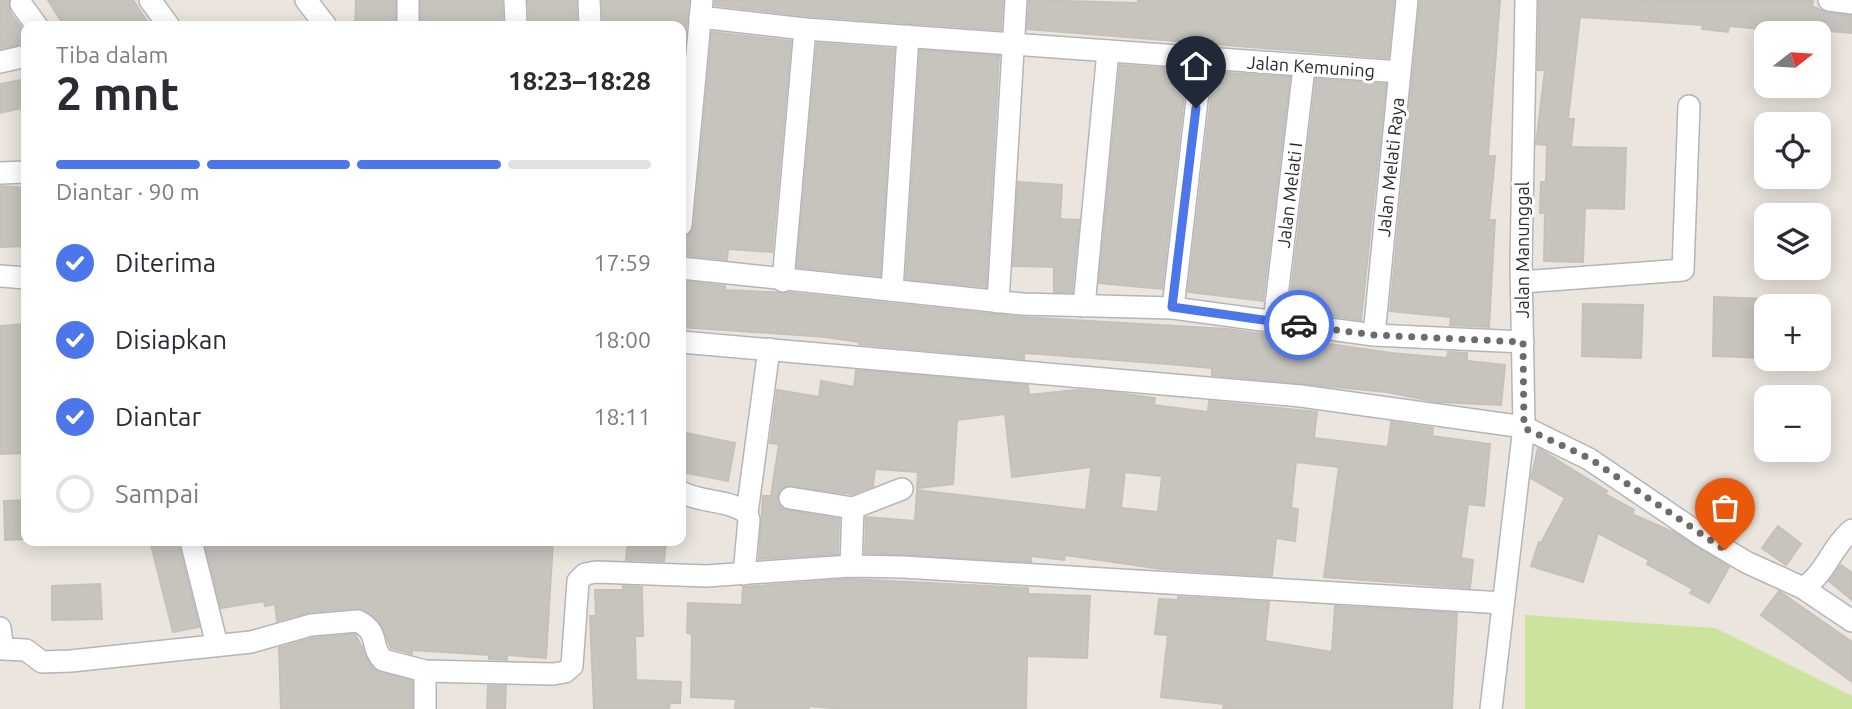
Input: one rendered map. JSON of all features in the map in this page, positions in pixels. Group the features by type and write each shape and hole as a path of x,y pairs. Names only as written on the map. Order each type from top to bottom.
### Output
{"street":[{"path":"150,0 165,21"},
{"path":"306,0 322,21"},
{"path":"408,0 408,21"},
{"path":"515,0 516,21"},
{"path":"589,0 590,21"},
{"path":"998,302 1016,0"},
{"name":"Jalan Melati Raya","path":"1374,335 1407,0"},
{"name":"Jalan Manunggal","path":"1491,709 1524,428 1522,282 1526,0"},
{"path":"1829,0 1852,3"},
{"path":"21,4 33,21"},
{"path":"686,171 701,9"},
{"name":"Jalan Kemuning","path":"701,9 805,29 1202,57 1304,68 1399,72"},
{"path":"783,281 805,29"},
{"path":"892,290 908,36"},
{"path":"1084,306 1108,51"},
{"path":"0,62 21,57"},
{"path":"1172,307 1202,57"},
{"name":"Jalan Melati I","path":"1274,322 1304,68"},
{"path":"1522,282 1683,270 1689,106"},
{"path":"0,173 21,172"},
{"path":"686,269 998,302 1172,307 1374,335 1523,342"},
{"path":"0,276 21,278"},
{"path":"686,342 1301,396 1524,428 1589,458 1659,508 1746,562 1803,588 1852,621"},
{"path":"744,574 749,520 747,513 769,349"},
{"path":"790,498 853,508 902,489"},
{"path":"686,495 694,499 732,505 747,513"},
{"path":"851,566 853,508"},
{"path":"1803,588 1818,573 1837,543 1852,530"},
{"path":"192,546 217,645"},
{"path":"0,628 3,649 26,650 42,662 110,659 251,642 311,625 358,621 374,634 379,655 383,660 425,671 565,672 575,658 578,581 585,574 744,574 851,566 1012,571 1503,603"},
{"path":"425,671 425,709"}],"green space":[{"path":"1525,615 1715,628 1852,696 1852,709 1525,709"}],"building":[{"path":"0,0 9,0 10,12 21,27 21,44 0,49"},
{"path":"48,0 133,0 147,21 61,21"},
{"path":"356,0 395,0 395,21 355,21"},
{"path":"421,0 502,0 503,21 421,21"},
{"path":"528,0 576,0 577,21 529,21"},
{"path":"602,0 689,0 686,32 686,21 603,21"},
{"path":"715,0 1003,0 1001,30 806,16 715,5"},
{"path":"1029,0 1138,3 1138,0 1394,0 1388,58 1027,29"},
{"path":"1420,0 1500,0 1488,156 1495,156 1489,220 1495,220 1489,327 1450,325 1451,317 1390,311"},
{"path":"1539,0 1813,1 1812,6 1827,13 1852,16 1852,33 1831,31 1831,21 1754,21 1754,28 1729,26 1728,32 1702,29 1703,25 1580,17 1568,119 1574,119 1571,147 1626,148 1624,209 1585,208 1583,262 1544,261 1545,213 1540,213 1541,182 1546,182 1547,145 1536,144 1545,70 1538,70"},
{"path":"712,32 791,41 772,252 728,249 727,260 686,255 686,236 691,233 694,226"},
{"path":"817,43 894,49 880,276 797,267"},
{"path":"920,50 999,56 986,287 906,279"},
{"path":"1120,65 1187,70 1162,289 1099,283"},
{"path":"1214,72 1290,77 1263,301 1188,292"},
{"path":"1316,79 1386,84 1361,320 1289,310"},
{"path":"21,80 21,108 0,113 0,84"},
{"path":"1018,182 1062,185 1060,219 1079,220 1072,292 1054,292 1054,267 1013,266"},
{"path":"0,186 21,188 21,246 0,247"},
{"path":"686,281 725,286 725,290 792,293 1021,317 1228,329 1391,353 1447,358 1448,352 1467,353 1467,361 1505,365 1501,405 1437,402 1387,392 1212,375 1212,368 1024,353 1024,359 859,344 826,337 686,327"},
{"path":"1714,297 1754,299 1754,358 1713,356"},
{"path":"1583,304 1643,305 1641,358 1582,356"},
{"path":"21,324 21,453 0,454 0,326"},
{"path":"856,370 1028,385 1029,395 1076,390 1109,392 1155,398 1154,405 1208,412 1209,401 1317,412 1314,438 1388,447 1391,422 1433,428 1432,436 1490,444 1484,506 1468,504 1461,558 1473,560 1470,588 1324,577 1339,467 1296,462 1291,508 1298,509 1295,541 1276,538 1272,576 1162,569 1065,555 1064,560 1031,556 1031,562 865,553 866,517 915,521 917,490 1086,510 1091,467 1012,477 1005,414 957,420 953,484 917,488 918,472 875,469 873,486 852,494 785,486 777,497 782,509 839,519 838,554 759,559 763,496 771,496 779,444 770,443 777,390 819,397 821,381 854,387","holes":["1125,472 1162,476 1158,512 1121,508"]},
{"path":"686,433 735,443 728,481 686,473"},
{"path":"1538,448 1607,491 1605,494 1634,510 1632,514 1675,533 1729,567 1709,603 1690,593 1693,589 1647,564 1649,560 1598,533 1583,582 1531,566 1539,542 1541,543 1565,498 1531,478"},
{"path":"21,500 21,539 5,540 4,501"},
{"path":"1778,526 1801,544 1786,565 1762,548"},
{"path":"151,546 179,546 199,627 173,632"},
{"path":"205,546 553,546 546,658 507,655 507,660 489,659 489,655 412,650 412,654 391,648 379,621 358,608 310,612 277,621 275,604 265,606 264,601 221,608"},
{"path":"627,546 666,546 664,561 626,560"},
{"path":"1841,565 1852,573 1852,600 1829,581"},
{"path":"851,579 1028,588 1028,594 1090,596 1087,658 1027,656 1026,709 843,709 809,706 809,709 735,709 736,699 691,697 692,634 687,633 688,603 742,605 743,587"},
{"path":"100,584 102,619 52,620 52,586"},
{"path":"623,586 642,587 643,636 635,636 636,680 681,682 680,703 670,703 669,709 594,709 590,616 596,616 595,590 623,590"},
{"path":"1779,591 1852,642 1852,682 1761,615"},
{"path":"1178,597 1269,602 1265,641 1332,652 1335,606 1457,613 1452,709 1223,709 1224,704 1161,697 1168,635 1155,634 1159,599 1178,600"},
{"path":"355,634 373,669 412,681 412,709 281,709 279,648 313,638"},
{"path":"488,686 506,686 505,709 487,709"}],"way so far":[{"path":"1299,325 1374,335 1523,342 1524,428 1589,458 1659,508 1725,550"}],"route":[{"path":"1196,108 1172,307 1299,325"}]}
